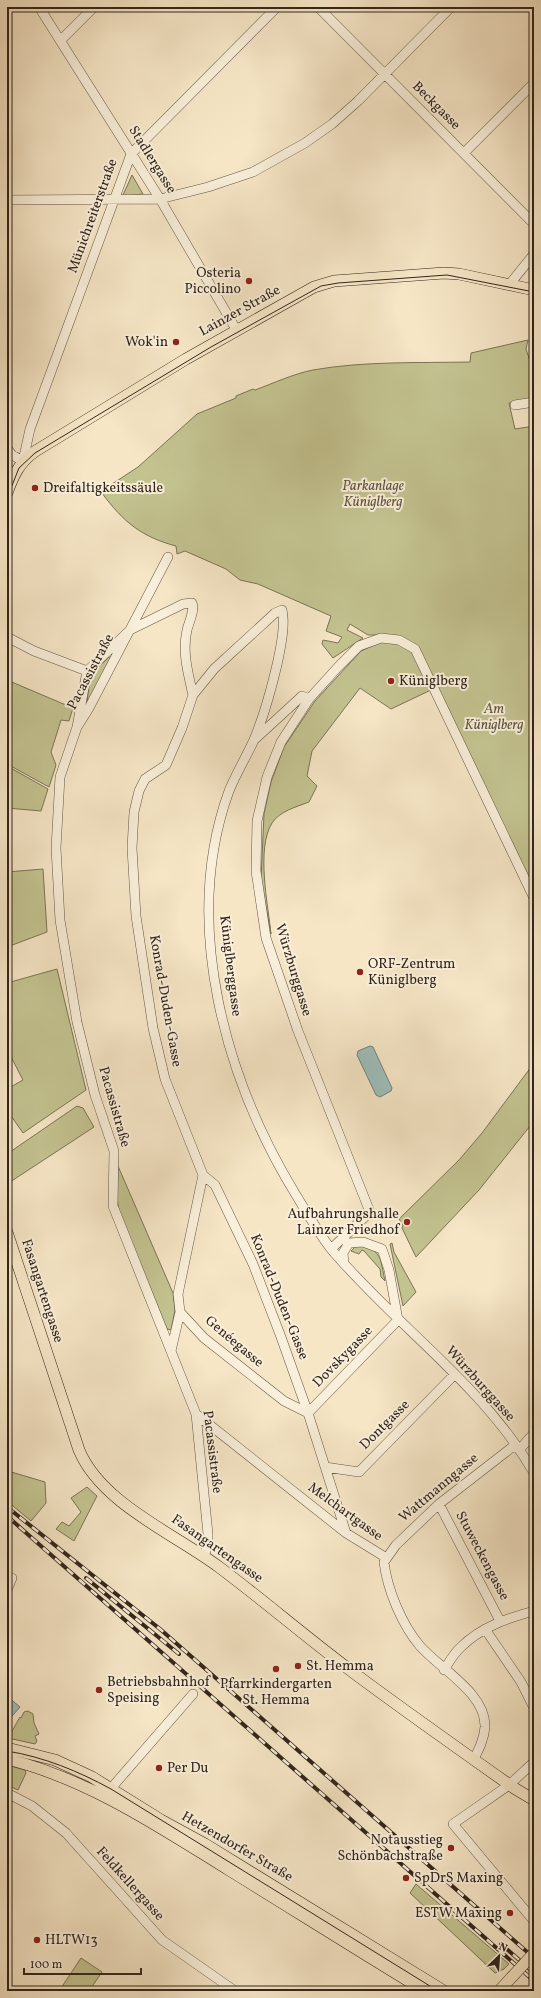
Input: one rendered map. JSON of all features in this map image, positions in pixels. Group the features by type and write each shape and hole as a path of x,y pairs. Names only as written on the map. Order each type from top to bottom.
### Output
{"main road":[{"name":"Lainzer Straße","path":"7,493 15,471 23,461 34,452 186,359 309,290 334,281 444,273 459,274 534,290"},
{"name":"Fasangartengasse","path":"7,1232 75,1440 87,1467 98,1481 113,1496 204,1556 361,1678 509,1785 534,1800"},
{"name":"Hetzendorfer Straße","path":"7,1748 55,1760 92,1777 108,1793 200,1852 425,1991"},
{"name":"Hetzendorfer Straße","path":"7,1759 33,1766 108,1793 205,1844 444,1991"},
{"path":"499,1991 534,1953"}],"street":[{"name":"Stadlergasse","path":"39,7 160,199 237,331"},
{"path":"61,40 94,7"},
{"name":"Münichreiterstraße","path":"23,461 30,429 131,154 277,7"},
{"name":"Beckgasse","path":"318,7 534,224"},
{"path":"7,200 114,198 120,200 160,199 231,180 275,161 305,143 332,124 385,74 451,7"},
{"path":"464,153 534,83"},
{"path":"509,285 534,254"},
{"path":"515,405 534,402"},
{"path":"7,448 12,455 23,461"},
{"name":"Pacassistraße","path":"77,727 168,557"},
{"path":"130,630 188,602 192,603 194,608 187,631 185,655 193,695"},
{"name":"Küniglberggasse","path":"193,695 214,669 229,654 275,613 282,610 284,617 280,646 270,689 253,741 230,790 220,820 213,851 208,908 214,978 221,1017 262,1134 282,1172 319,1234 331,1249"},
{"name":"Pacassistraße","path":"130,630 87,671 77,727 60,777 56,848 60,920 77,1022 95,1095 114,1151 113,1206 196,1414 208,1534 208,1545 204,1556"},
{"path":"7,637 34,651 87,671"},
{"name":"Würzburggasse","path":"331,1249 370,1212 298,1031 266,938 256,871 257,821 267,777 281,742 309,699 359,646 369,641 381,638 399,640 415,649 534,898"},
{"name":"Konrad-Duden-Gasse","path":"193,695 166,765 145,780 139,791 134,812 132,848 136,916 152,1028 165,1079 203,1175 215,1185 253,1264 282,1337 346,1532"},
{"path":"253,741 302,696 309,699"},
{"path":"171,1351 180,1312 178,1294 203,1175"},
{"path":"344,1264 343,1253 349,1243 371,1243 382,1249 389,1270 398,1320"},
{"path":"331,1249 344,1264"},
{"name":"Würzburggasse","path":"344,1264 398,1320 456,1374 476,1396 517,1448 534,1473"},
{"name":"Genéegasse","path":"180,1312 204,1338 284,1401 308,1413"},
{"name":"Dovskygasse","path":"308,1413 398,1320"},
{"name":"Dontgasse","path":"325,1467 359,1472 456,1374"},
{"name":"Melchartgasse","path":"196,1414 346,1532 385,1557 384,1569 400,1614 419,1645 444,1670 470,1691 484,1716 485,1727 483,1738 474,1759"},
{"name":"Wattmanngasse","path":"385,1557 439,1504 517,1448 534,1433"},
{"name":"Stuweckengasse","path":"439,1504 500,1621"},
{"path":"444,1670 461,1646 486,1629 500,1621 534,1611"},
{"path":"486,1629 521,1682 534,1708"},
{"path":"108,1793 193,1694"},
{"path":"534,1762 509,1785 453,1824 534,1922"},
{"name":"Feldkellergasse","path":"7,1793 32,1806 66,1833 162,1940 235,1991"}],"green space":[{"path":"132,175 143,194 124,196 123,195"},
{"name":"Parkanlage Küniglberg","path":"528,340 526,349 530,361 534,361 534,399 509,403 515,429 534,426 534,895 419,650 385,635 368,635 350,624 347,630 363,638 333,658 322,644 323,640 338,643 342,637 326,631 331,616 258,584 240,580 226,569 185,551 177,554 176,546 153,538 134,527 118,512 102,493 106,488 138,467 197,414 236,398 236,396 253,389 255,390 291,376 332,367 391,363 470,362 471,353"},
{"path":"381,642 400,643 414,650 433,689 391,709 360,688 312,751 307,776 317,786 309,802 279,815 272,823 267,834 264,877 271,934 261,880 264,814 271,782 284,747 315,701 361,651"},
{"path":"109,657 111,657 87,704 90,675"},
{"path":"7,680 73,708 69,721 61,720 51,752 56,765 49,787 7,764"},
{"path":"7,766 48,789 41,811 7,808"},
{"path":"43,869 47,932 7,947 7,872"},
{"path":"57,969 86,1090 23,1133 9,1113 7,1114 7,1089 23,1080 7,1049 7,983"},
{"path":"534,1063 534,1121 479,1190 416,1257 402,1228 403,1225 399,1219 459,1160 482,1133"},
{"path":"77,1106 83,1108 94,1127 7,1184 7,1154"},
{"path":"118,1166 173,1293 175,1310 171,1330 167,1329 119,1212 117,1197"},
{"path":"392,1243 394,1252 416,1292 403,1306 390,1244"},
{"path":"357,1245 376,1252 381,1261 385,1281 381,1277 380,1269 364,1251 362,1250 359,1254 351,1251"},
{"path":"8,1471 45,1482 46,1503 31,1521 7,1501"},
{"path":"87,1487 97,1496 74,1541 56,1529 62,1522 69,1526 81,1512 71,1498"},
{"path":"28,1711 33,1714 34,1723 39,1734 35,1736 37,1741 35,1744 8,1738 20,1717 21,1718 24,1712"},
{"path":"7,1765 25,1770 26,1773 18,1790 7,1785"},
{"path":"416,1884 509,1964 504,1969 495,1973 410,1893"},
{"path":"81,1958 102,1972 89,1991 59,1991"}],"water":[{"path":"370,1046 373,1047 392,1088 391,1091 380,1097 376,1095 357,1055 358,1051"},
{"path":"7,1696 20,1707 7,1722"}],"tram line":[{"path":"7,498 19,468 35,453 211,347 321,286 338,283 447,275 534,292"},
{"path":"7,1751 47,1761 86,1776 111,1789 438,1991"}],"railway":[{"path":"7,1507 160,1629 534,1958"},
{"path":"7,1516 534,1981"},
{"path":"86,1578 179,1654"},
{"path":"501,1944 534,1973"}],"place":[{"name":"Osteria Piccolino","path":"249,281"},
{"name":"Wok'in","path":"176,342"},
{"name":"Dreifaltigkeitssäule","path":"35,488"},
{"name":"Küniglberg","path":"391,681"},
{"name":"ORF-Zentrum Küniglberg","path":"360,972"},
{"name":"Aufbahrungshalle Lainzer Friedhof","path":"407,1222"},
{"name":"St. Hemma","path":"298,1666"},
{"name":"Pfarrkindergarten St. Hemma","path":"276,1669"},
{"name":"Betriebsbahnhof Speising","path":"99,1690"},
{"name":"Per Du","path":"159,1768"},
{"name":"Notausstieg Schönbachstraße","path":"451,1848"},
{"name":"SpDrS Maxing","path":"406,1878"},
{"name":"ESTW Maxing","path":"510,1913"},
{"name":"HLTW13","path":"37,1940"}],"park label":[{"name":"Am Küniglberg","path":"494,718"}]}
